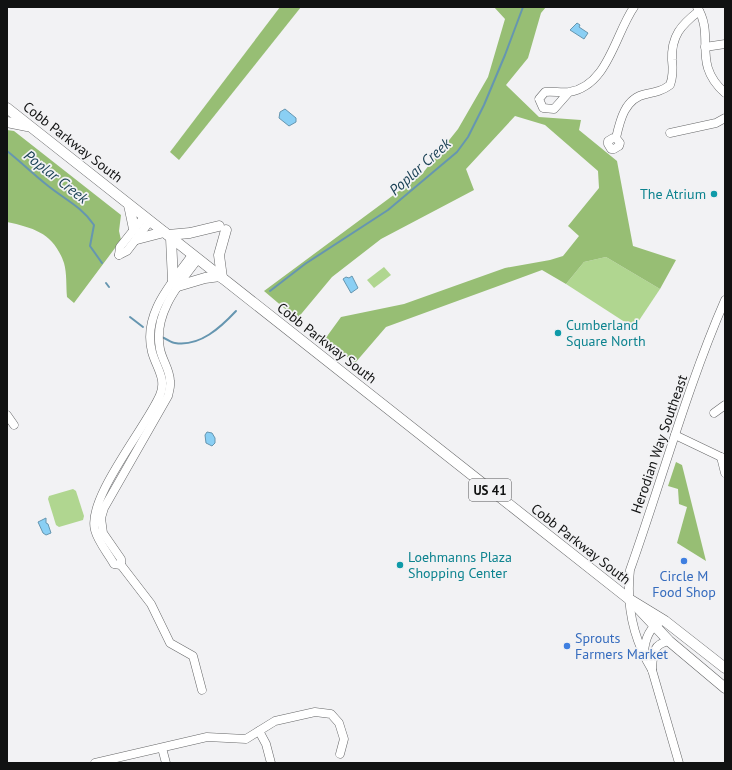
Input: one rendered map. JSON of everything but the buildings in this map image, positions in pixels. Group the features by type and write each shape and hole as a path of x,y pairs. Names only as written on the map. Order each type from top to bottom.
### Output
{"main road":[{"name":"Cobb Parkway South","path":"7,108 629,600 669,641 725,688"},
{"path":"7,122 31,127"},
{"path":"129,205 136,234 168,235 222,228 219,255 221,277 205,278 175,284 168,235"},
{"name":"Cobb Parkway South","path":"629,600 665,621 725,668"}],"street":[{"path":"569,92 588,85 600,73 630,9"},
{"path":"616,138 621,116 631,102 641,95 662,91 670,85 673,70 672,47 675,35 698,9 704,27 705,47 710,76 725,93"},
{"path":"705,47 725,44"},
{"path":"670,133 716,123 725,118"},
{"path":"136,234 147,219"},
{"path":"195,257 157,306 151,326 152,353 161,373 160,394 107,485 94,515 95,530 114,564 121,565 151,604 170,643 192,656 202,690"},
{"name":"Herodian Way Southeast","path":"652,670 643,655 632,623 629,600 630,570 675,435 725,300"},
{"path":"714,413 725,405"},
{"path":"7,415 14,426"},
{"path":"675,435 723,455 725,473"},
{"path":"643,655 646,638 654,626 665,621"},
{"path":"669,641 659,644 655,648 652,670 679,763"},
{"path":"95,763 108,762 207,737 242,739 251,736 275,721 315,712 331,714 339,723 344,735 344,743 340,754"},
{"path":"259,731 266,744 271,763"},
{"path":"162,748 166,763"}],"green space":[{"path":"280,7 301,7 179,160 170,152"},
{"path":"494,7 546,7 541,13 528,58 506,85 539,117 581,120 579,130 617,161 633,246 676,260 660,289 606,257 584,262 566,284 542,270 386,327 355,363 325,339 341,317 404,304 505,268 550,260 563,256 579,236 568,226 599,188 598,171 545,125 515,116 466,169 474,190 381,239 332,277 297,319 264,291 422,174 458,129 488,77 505,19"},
{"path":"7,130 14,131 121,215 119,231 121,240 74,303 67,297 65,267 60,253 55,245 35,230 7,222"},
{"path":"606,257 660,289 634,328 566,284 584,262"},
{"path":"384,267 391,275 374,288 367,280"},
{"path":"676,462 682,465 706,561 677,543 687,507 679,504 678,489 668,486"},
{"path":"73,489 76,491 84,516 83,520 59,527 56,525 48,499 49,496"}],"water":[{"path":"577,23 580,25 579,27 588,33 584,39 570,30"},
{"path":"285,109 296,118 296,122 289,126 279,118 280,112"},
{"path":"352,276 358,288 351,293 343,279"},
{"path":"207,432 212,433 215,438 215,443 212,446 206,443 205,435"},
{"path":"46,518 46,523 48,524 51,533 46,535 43,533 38,522"}],"waterway":[{"name":"Poplar Creek","path":"270,291 305,264 388,210 457,152 468,137 484,105 523,7"},
{"name":"Poplar Creek","path":"7,151 89,218 94,225 90,246 102,263"},
{"name":"Poplar Creek","path":"106,283 109,287"},
{"name":"Poplar Creek","path":"161,337 173,343 193,342 217,329 236,311"},
{"name":"Poplar Creek","path":"130,317 143,327"}],"place":[{"name":"The Atrium","path":"714,194"},
{"name":"Cumberland Square North","path":"558,333"},
{"name":"Circle M Food Shop","path":"684,561"},
{"name":"Loehmanns Plaza Shopping Center","path":"400,565"},
{"name":"Sprouts Farmers Market","path":"567,646"}]}
